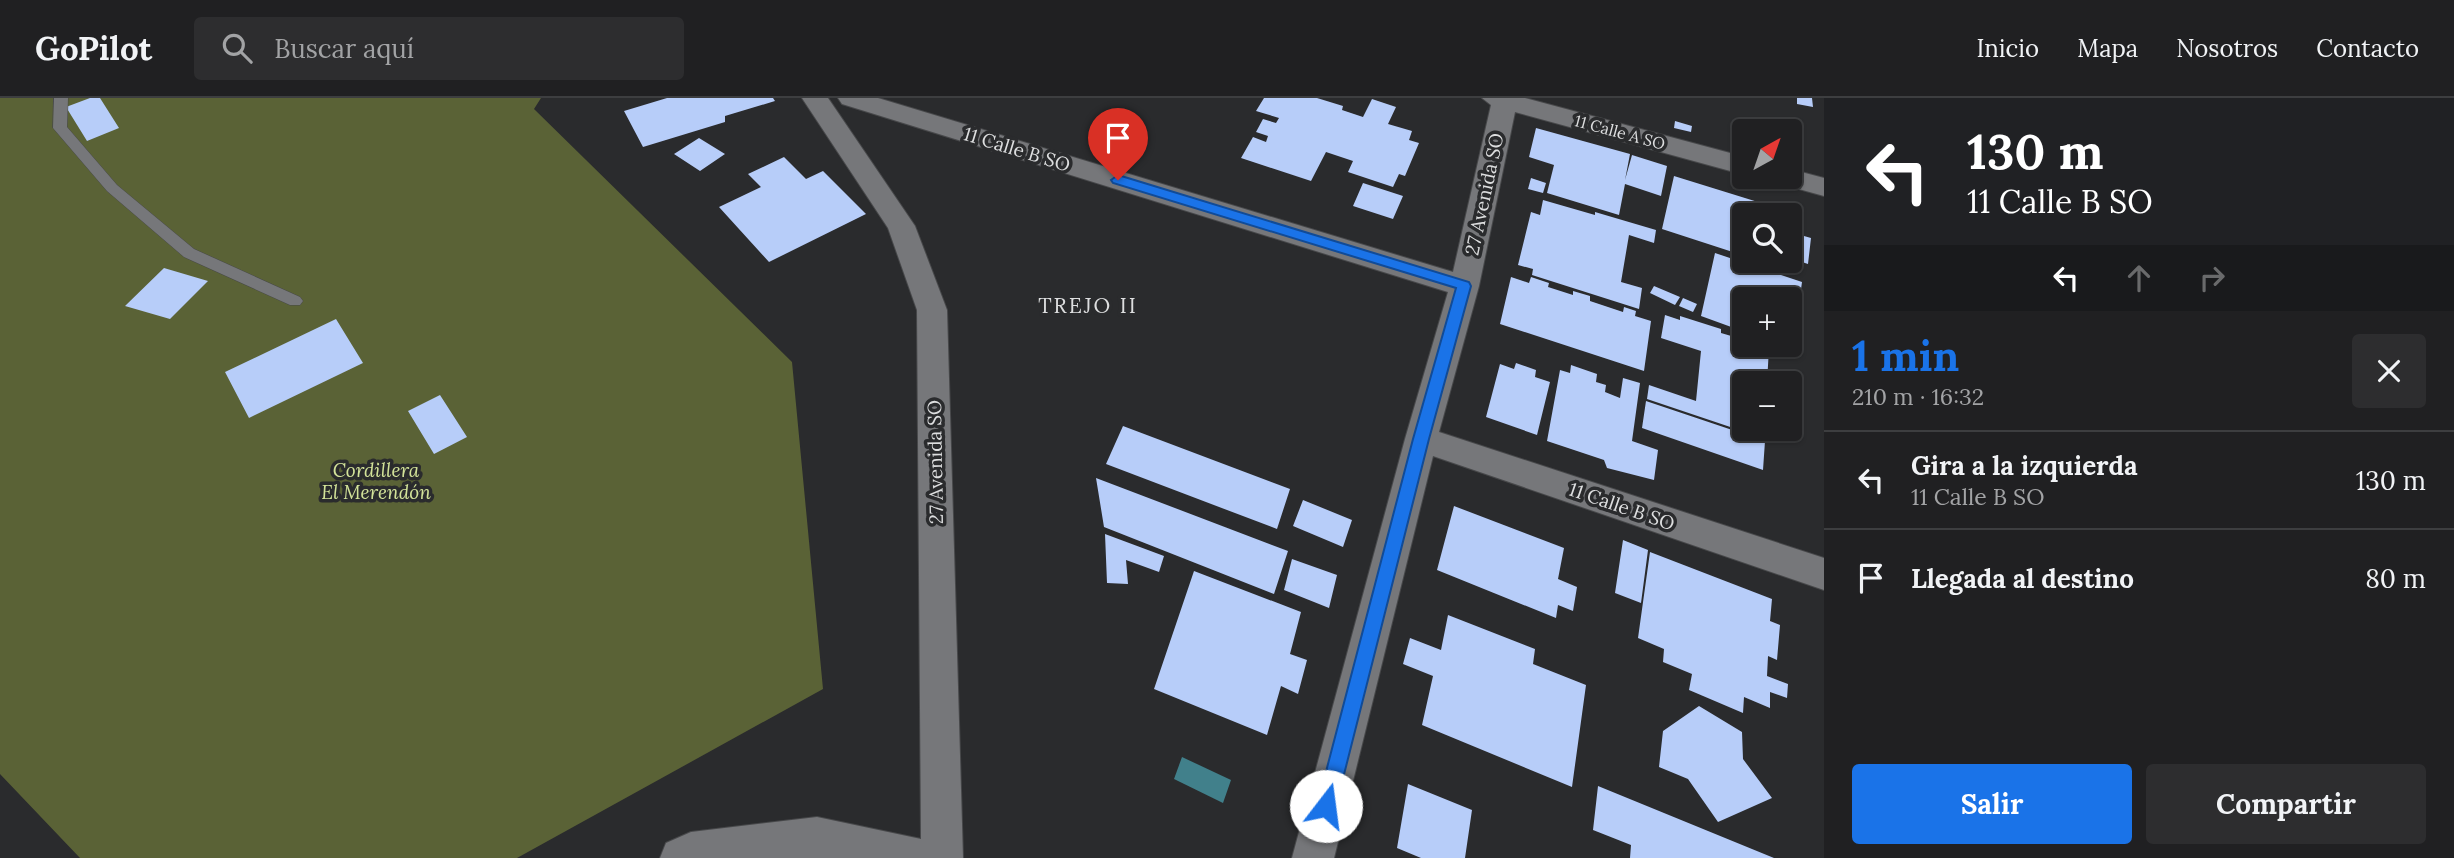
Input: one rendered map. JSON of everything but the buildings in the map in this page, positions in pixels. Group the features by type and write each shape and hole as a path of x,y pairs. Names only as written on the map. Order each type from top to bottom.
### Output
{"street":[{"name":"27 Avenida SO","path":"815,98 901,226 932,310 942,858"},
{"name":"11 Calle B SO","path":"851,98 1464,286"},
{"name":"27 Avenida SO","path":"1313,858 1421,439 1464,286 1502,99"},
{"name":"11 Calle A SO","path":"1502,99 1732,162"},
{"path":"1802,181 1824,187"},
{"name":"11 Calle B SO","path":"1421,439 1824,574"},
{"path":"681,858 691,853 817,837 916,858"}],"lane":[{"path":"61,98 60,128 112,188 189,253 295,301"}],"green space":[{"name":"Cordillera El Merendón","path":"0,98 541,98 534,109 792,362 823,689 517,858 80,858 0,774"}],"water":[{"path":"1182,757 1231,780 1223,803 1174,779"}],"district":[{"name":"TREJO II","path":"1088,306"}],"route":[{"path":"1118,180 1464,286 1421,439 1326,806"}]}
